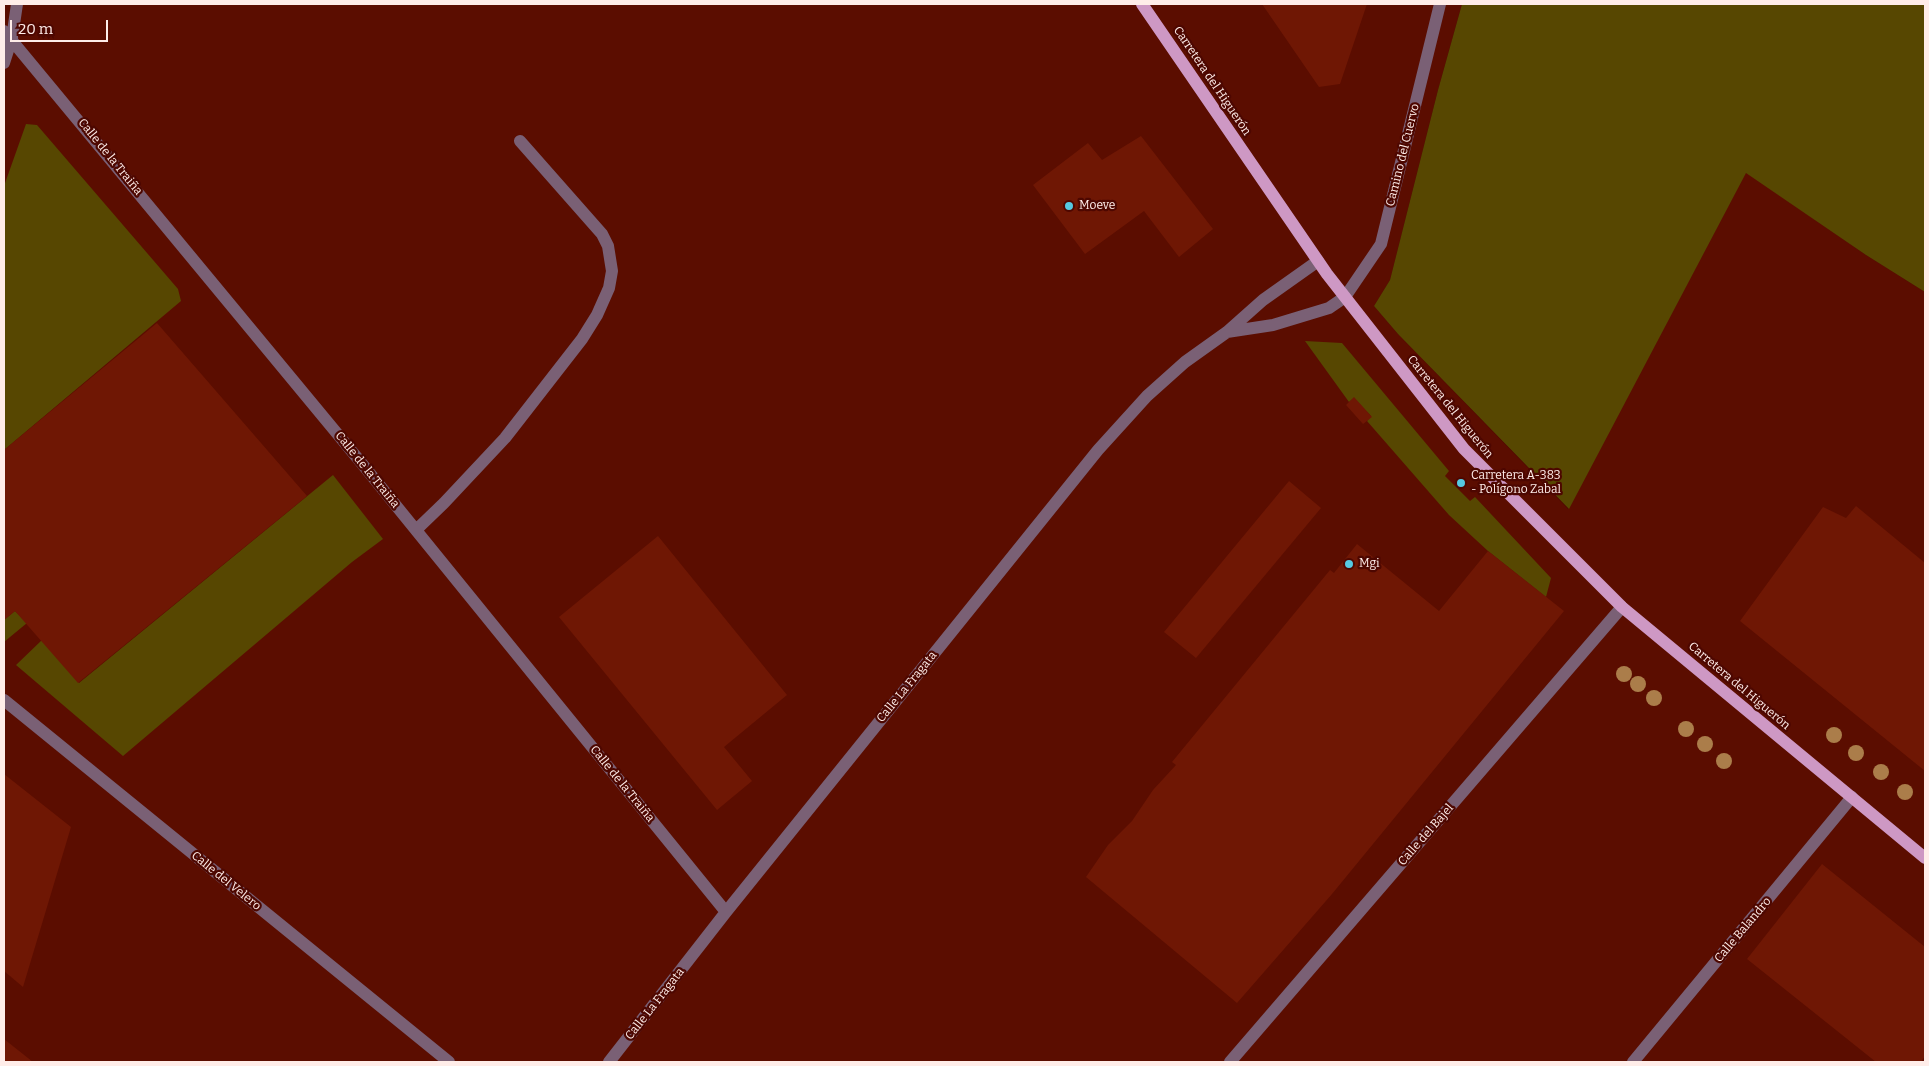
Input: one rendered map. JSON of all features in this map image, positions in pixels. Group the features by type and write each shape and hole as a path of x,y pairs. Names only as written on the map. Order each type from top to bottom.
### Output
{"main road":[{"name":"Carretera del Higuerón","path":"1142,4 1318,261 1464,449 1622,607 1925,858"}],"street":[{"path":"4,63 8,35 17,4"},
{"name":"Camino del Cuervo","path":"1345,297 1381,244 1440,4"},
{"name":"Calle de la Traiña","path":"8,35 416,530 726,912"},
{"path":"416,530 505,438 582,338 597,315 609,288 612,271 608,246 602,234 520,141"},
{"name":"Calle La Fragata","path":"609,1062 726,912 1098,450 1154,390 1185,362 1227,332 1263,300 1318,261"},
{"name":"Calle La Fragata","path":"1227,332 1273,325 1300,318 1329,308 1345,297"},
{"name":"Calle del Bajel","path":"1230,1062 1622,607"},
{"name":"Calle del Velero","path":"4,700 449,1062"},
{"name":"Calle Balandro","path":"1633,1062 1852,797"}],"shaded area":[{"path":"4,4 1462,4 1438,90 1390,280 1374,306 1398,334 1568,509 1746,172 1866,255 1925,292 1925,1062 4,1062"},
{"path":"1462,4 1925,4 1925,292 1866,255 1746,173 1569,509 1398,334 1374,306 1390,280 1438,90"},
{"path":"26,124 37,125 178,289 181,301 4,450 4,186"},
{"path":"1305,341 1342,343 1449,471 1445,476 1470,501 1475,497 1551,578 1546,597 1488,551 1449,515 1367,421 1371,416 1354,398 1349,402"},
{"path":"333,475 383,539 352,562 123,756 16,665 42,640 79,683"},
{"path":"15,611 27,623 4,642 4,620"}],"building":[{"path":"1262,4 1367,4 1340,84 1319,87"},
{"path":"1141,136 1213,229 1179,257 1144,211 1085,254 1033,185 1088,143 1102,160"},
{"path":"157,323 307,496 78,683 15,611 4,620 4,450"},
{"path":"1354,397 1372,417 1363,424 1346,405"},
{"path":"1289,481 1321,508 1196,658 1164,632"},
{"path":"1856,506 1925,563 1925,771 1740,621 1823,507 1846,518"},
{"path":"658,536 787,695 724,747 752,781 717,810 559,617"},
{"path":"1357,544 1439,611 1488,551 1564,611 1332,894 1237,1003 1086,877 1108,845 1132,821 1153,790 1176,765 1172,762 1330,570 1334,573"},
{"path":"4,774 71,827 23,987 4,971"},
{"path":"1822,864 1925,947 1925,1056 1921,1062 1876,1062 1747,959"},
{"path":"4,1039 33,1062 4,1062"}],"place":[{"name":"Moeve","path":"1069,206"},
{"name":"Carretera A-383 - Polígono Zabal","path":"1461,483"},
{"name":"Mgi","path":"1349,564"}]}
